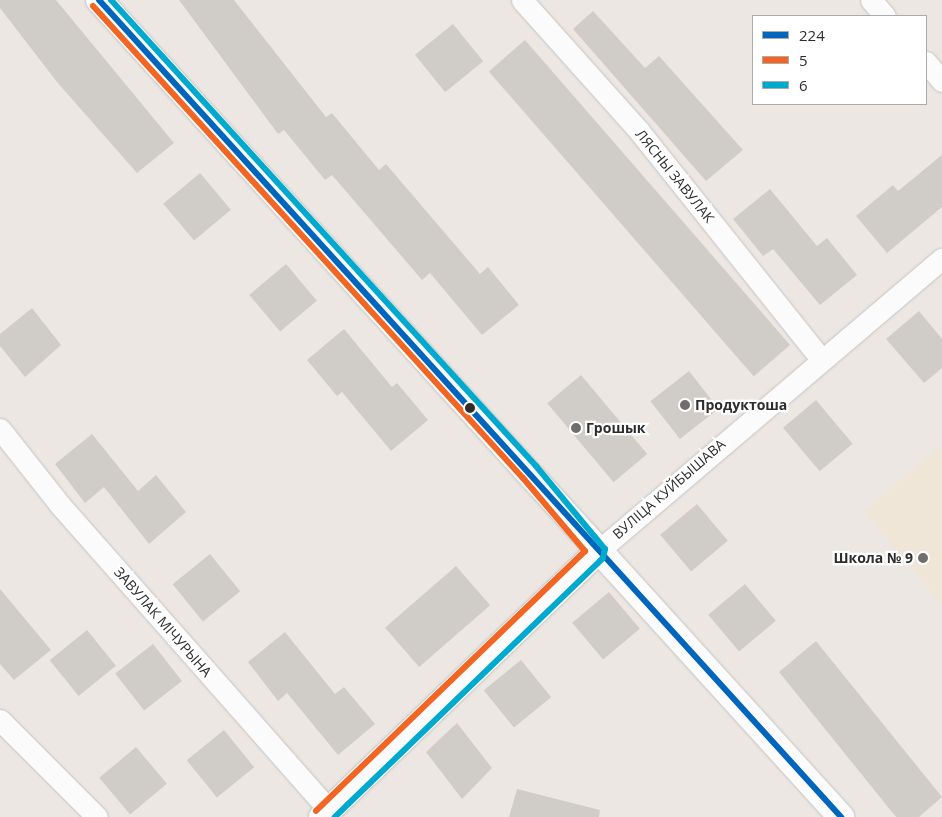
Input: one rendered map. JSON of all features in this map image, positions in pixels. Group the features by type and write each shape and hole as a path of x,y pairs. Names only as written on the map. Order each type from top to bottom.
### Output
{"street":[{"path":"99,0 530,472 597,552 841,817"},
{"name":"ЛЯСНЫ ЗАВУЛАК","path":"522,0 639,130 820,358"},
{"path":"871,0 884,15"},
{"path":"927,63 942,81"},
{"name":"ВУЛІЦА КУЙБЫШАВА","path":"326,815 597,552 820,358 942,258"},
{"name":"ЗАВУЛАК МІЧУРЫНА","path":"0,429 60,505 326,815"},
{"path":"0,720 97,817"}],"shaded area":[{"name":"Школа № 9","path":"942,445 942,605 864,512"}],"building":[{"path":"0,0 56,0 174,143 137,173 57,82 0,8"},
{"path":"179,0 234,0 326,117 332,113 379,170 386,164 480,274 488,267 519,305 482,335 430,273 422,280 332,175 325,180 284,130 278,134"},
{"path":"593,11 645,68 659,56 743,150 706,181 573,29"},
{"path":"453,24 483,61 445,92 415,55"},
{"path":"525,40 790,345 754,376 489,71"},
{"path":"942,155 942,207 887,253 856,216 893,185 898,191"},
{"path":"200,173 231,210 194,241 163,204"},
{"path":"770,189 817,246 827,238 857,275 820,305 773,249 763,256 733,219"},
{"path":"286,264 317,301 280,332 249,295"},
{"path":"32,308 61,345 25,377 0,346 0,334"},
{"path":"919,311 942,339 942,368 924,383 886,339"},
{"path":"344,329 392,387 397,383 428,420 391,451 342,392 337,396 307,360"},
{"name":"Продуктоша","path":"689,371 719,409 680,439 650,401"},
{"path":"581,375 647,454 614,482 547,403"},
{"path":"816,400 853,444 820,471 783,428"},
{"path":"92,434 138,491 156,475 186,512 149,544 104,487 85,503 55,464"},
{"path":"697,504 728,541 691,572 660,535"},
{"path":"210,554 240,591 203,622 173,584"},
{"path":"456,566 490,605 419,667 385,628"},
{"path":"745,584 776,621 739,652 708,615"},
{"path":"0,589 51,650 14,680 0,664"},
{"path":"609,592 640,629 603,660 572,623"},
{"path":"87,630 116,666 79,696 50,660"},
{"path":"285,632 335,694 344,687 375,724 338,755 287,693 278,701 248,662"},
{"path":"816,641 942,797 919,817 896,817 779,672"},
{"path":"153,644 182,681 144,711 115,674"},
{"path":"521,660 551,697 514,728 484,690"},
{"path":"457,723 492,768 462,799 426,752"},
{"path":"224,730 254,767 217,798 187,760"},
{"path":"136,747 167,784 130,815 99,778"},
{"path":"517,789 600,810 599,817 509,817"}],"transit line":[{"name":"224","path":"99,0 841,817"},
{"name":"6","path":"111,0 536,466 605,549 603,558 335,817"},
{"name":"5","path":"93,6 523,478 585,551 316,811"}],"place":[{"name":"Продуктоша","path":"685,405"},
{"name":"Грошык","path":"576,428"},
{"name":"Школа № 9","path":"923,558"}]}
